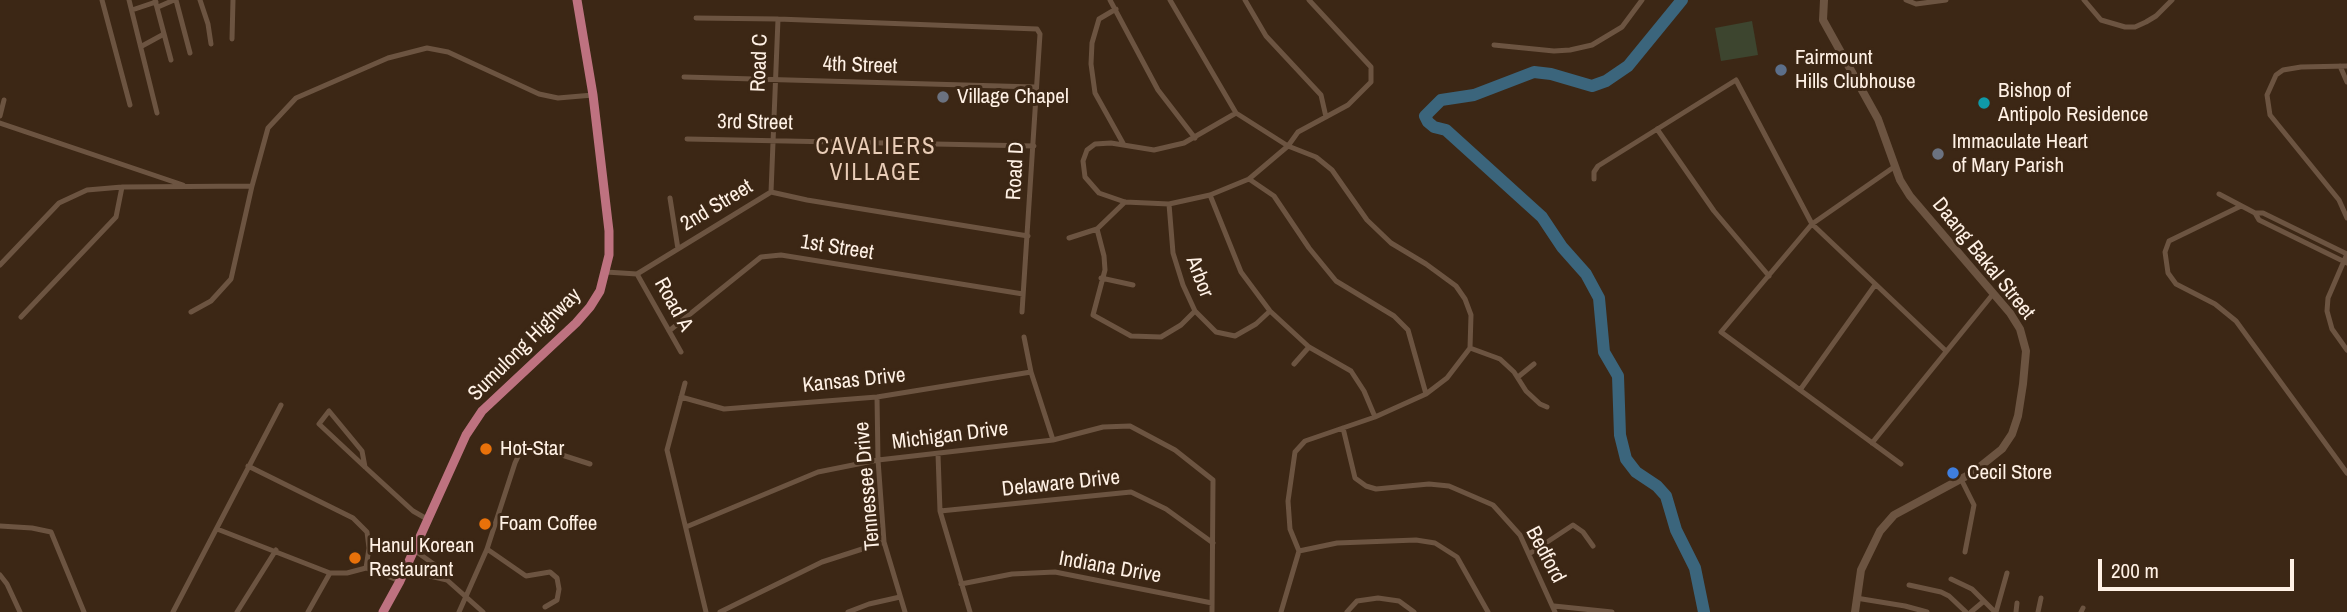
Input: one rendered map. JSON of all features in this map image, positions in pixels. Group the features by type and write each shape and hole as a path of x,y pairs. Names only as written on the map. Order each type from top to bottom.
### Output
{"main road":[{"name":"Sumulong Highway","path":"383,612 409,562 466,435 482,411 562,337 590,307 600,291 609,255 609,231 593,95 577,0"}],"street":[{"path":"102,0 130,105"},
{"path":"129,0 157,113"},
{"path":"132,10 175,0 190,53"},
{"path":"200,0 211,44"},
{"path":"232,39 233,0"},
{"path":"1110,0 1158,90 1195,138"},
{"path":"1170,0 1236,113 1288,146 1316,157 1332,170 1367,220 1391,243 1456,286 1465,299 1471,316 1470,348 1447,378 1426,394 1375,417 1305,441 1295,452 1288,501 1290,529 1298,551 1281,612"},
{"path":"1245,0 1266,36 1321,94 1326,117"},
{"path":"1236,113 1184,143 1154,150 1111,143 1095,144 1087,150 1083,161 1086,177 1099,193 1125,202 1169,204 1210,195 1249,179 1288,146 1298,132 1348,105 1371,82 1373,73 1368,62 1309,0"},
{"path":"1494,45 1554,51 1592,45 1622,27 1642,0"},
{"name":"Daang Bakal Street","path":"1824,0 1823,20 1878,119 1894,167 1910,196 1993,293 2020,329 2026,351 2020,405 2012,434 2002,449 1961,479 1894,515 1880,531 1861,570 1855,612"},
{"path":"1906,0 1916,4 1946,0"},
{"path":"2084,0 2101,20 2135,27 2156,16 2172,0"},
{"path":"156,3 171,60"},
{"path":"1116,9 1099,19 1092,43 1091,64 1095,93 1125,146"},
{"path":"696,18 778,19"},
{"name":"Road D","path":"778,19 1035,28 1039,32 1022,312"},
{"name":"Road C","path":"771,192 778,19"},
{"path":"142,46 164,34"},
{"path":"191,312 211,301 231,279 268,128 296,98 388,58 427,48 448,52 539,94 558,98 593,95"},
{"path":"2347,82 2344,66 2301,67 2284,70 2276,75 2270,83 2267,95 2267,105 2277,124 2346,208 2347,218"},
{"name":"4th Street","path":"684,77 1035,88"},
{"path":"1594,179 1598,166 1736,80 1812,224 1946,351"},
{"path":"0,116 4,100"},
{"path":"0,123 190,187"},
{"path":"1657,129 1714,211 1769,276"},
{"name":"3rd Street","path":"687,139 1034,146"},
{"path":"1894,167 1812,224 1721,332 1901,464"},
{"path":"1249,179 1274,196 1309,248 1336,281 1394,316 1408,330 1426,394"},
{"path":"0,265 59,203 87,190 122,187 252,186"},
{"path":"21,317 116,217 122,187"},
{"name":"2nd Street","path":"637,274 771,192 1028,236"},
{"path":"2219,194 2255,214 2259,220 2346,262"},
{"path":"1210,195 1241,272 1269,311 1309,347 1351,371 1364,391 1375,417"},
{"path":"670,198 678,249"},
{"path":"1069,238 1097,229 1125,202"},
{"name":"Arbor","path":"1169,204 1173,253 1195,312 1216,332 1235,337 1256,324 1269,311"},
{"path":"2241,206 2169,242 2165,252 2168,273 2176,284 2215,304 2236,321 2345,465 2347,473"},
{"path":"2255,214 2263,213 2347,254 2346,262 2328,298 2327,311 2329,324 2347,350"},
{"path":"1097,229 1105,270 1093,315 1131,336 1161,337 1181,325 1195,312"},
{"name":"1st Street","path":"669,331 761,257 782,255 1023,294"},
{"path":"606,272 637,274"},
{"name":"Road A","path":"637,274 681,352"},
{"path":"1101,278 1133,285"},
{"path":"1800,390 1875,285"},
{"path":"1872,443 1993,293"},
{"path":"1024,338 1031,372 1053,440"},
{"path":"1294,363 1309,347"},
{"path":"1470,348 1500,359 1518,377 1526,391 1547,407"},
{"path":"1518,377 1534,364"},
{"name":"Kansas Drive","path":"681,397 724,409 877,397 1031,372"},
{"path":"685,383 667,450 706,612"},
{"name":"Tennessee Drive","path":"877,397 884,542 905,612"},
{"path":"173,612 281,405"},
{"path":"365,467 362,450 329,411 319,424 413,512 427,519"},
{"name":"Michigan Drive","path":"686,527 818,472 878,460 1053,440 1103,428 1130,426 1175,450 1213,480 1213,543"},
{"name":"Bedford","path":"1343,428 1355,478 1366,485 1376,489 1429,484 1449,486 1493,506 1520,535 1555,609"},
{"path":"459,612 487,549 514,463 522,449 534,446 590,464"},
{"path":"938,454 940,511 970,612"},
{"path":"248,466 353,518 367,532 369,548 366,568"},
{"path":"1961,479 1974,505 1972,528 1965,552"},
{"name":"Delaware Drive","path":"940,511 1131,492 1166,509 1213,543"},
{"path":"0,526 51,532 84,612"},
{"path":"1529,554 1573,526 1583,532 1593,546"},
{"path":"217,528 330,573 347,573 366,568 400,581"},
{"path":"1298,551 1337,543 1416,540 1435,543 1457,556 1488,612"},
{"path":"720,612 822,562 884,542"},
{"path":"1212,612 1213,543"},
{"path":"487,549 526,576 550,572 557,578 557,600 545,607"},
{"path":"237,612 276,550"},
{"path":"414,550 435,565 447,580 483,612"},
{"path":"409,562 430,576 447,580"},
{"name":"Indiana Drive","path":"961,584 1012,574 1055,572 1212,603"},
{"path":"308,612 330,573"},
{"path":"1951,579 1967,585 1996,612 2007,573"},
{"path":"0,575 20,612"},
{"path":"1909,585 1941,592 1969,612 1984,601"},
{"path":"848,612 900,597"},
{"path":"1348,612 1357,601 1378,598 1399,601 1414,612"},
{"path":"1856,598 1927,612"},
{"path":"2038,612 2041,598"},
{"path":"2016,612 2017,603"},
{"path":"1555,609 1612,612"}],"green space":[{"path":"1752,21 1758,55 1721,61 1715,28"}],"waterway":[{"path":"1682,0 1628,66 1606,81 1592,86 1534,72 1474,95 1441,100 1425,116 1434,127 1446,130 1542,217 1562,247 1586,274 1599,298 1604,352 1618,376 1620,435 1626,459 1636,472 1657,486 1666,496 1676,530 1695,568 1704,612"}],"place":[{"name":"Fairmount Hills Clubhouse","path":"1781,70"},
{"name":"Village Chapel","path":"943,97"},
{"name":"Bishop of Antipolo Residence","path":"1984,103"},
{"name":"Immaculate Heart of Mary Parish","path":"1938,154"},
{"name":"Hot-Star","path":"486,449"},
{"name":"Cecil Store","path":"1953,473"},
{"name":"Foam Coffee","path":"485,524"},
{"name":"Hanul Korean Restaurant","path":"355,558"}],"district":[{"name":"CAVALIERS VILLAGE","path":"876,161"}]}
